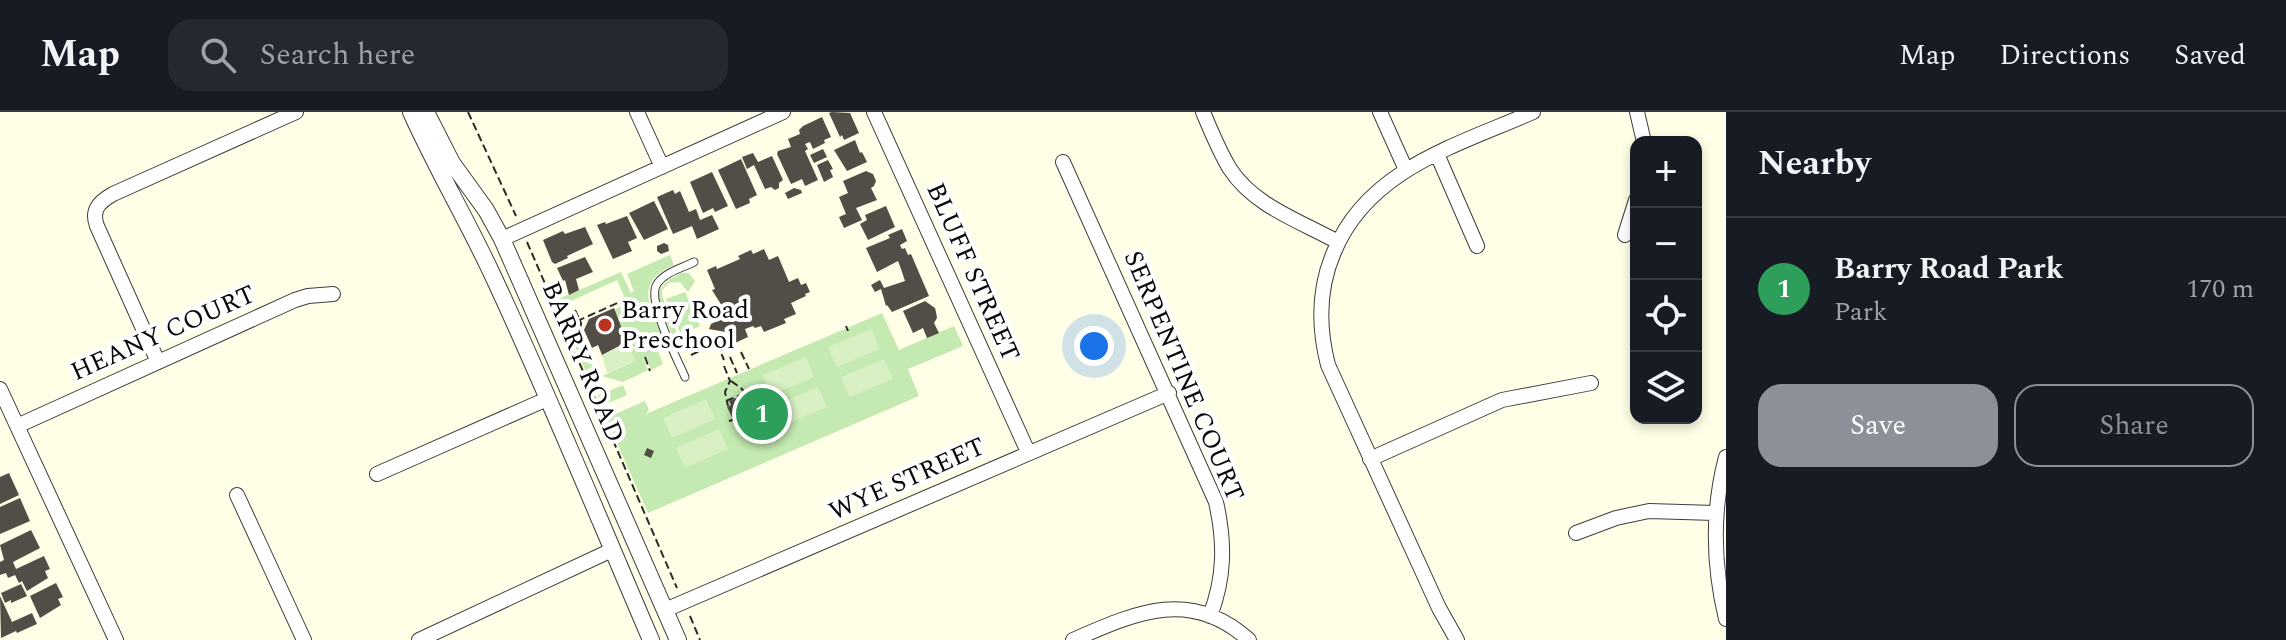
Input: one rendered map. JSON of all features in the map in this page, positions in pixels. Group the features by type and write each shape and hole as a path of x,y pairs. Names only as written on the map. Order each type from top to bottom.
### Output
{"street":[{"path":"158,362 94,219 98,203 296,112"},
{"name":"BARRY ROAD","path":"411,112 481,250 651,640"},
{"name":"BARRY ROAD","path":"426,112 452,163 486,210 502,239 678,640"},
{"path":"637,112 662,167"},
{"path":"481,250 783,112"},
{"name":"BLUFF STREET","path":"874,112 1028,452"},
{"path":"1203,112 1230,169 1251,193 1338,242"},
{"path":"1380,112 1406,170"},
{"path":"1457,640 1439,608 1336,385 1323,345 1320,317 1322,291 1328,267 1351,218 1381,187 1437,154 1533,112"},
{"path":"1637,112 1643,136"},
{"path":"1437,154 1477,246"},
{"name":"SERPENTINE COURT","path":"1063,162 1210,485 1223,544 1222,574 1210,616"},
{"path":"1625,235 1633,208"},
{"name":"HEANY COURT","path":"17,426 295,300 333,294"},
{"path":"1370,459 1502,400 1591,383"},
{"path":"0,389 116,640"},
{"name":"WYE STREET","path":"665,610 1169,393"},
{"path":"377,474 547,399"},
{"path":"1725,610 1717,569 1715,513 1726,457"},
{"path":"237,495 304,640"},
{"path":"1576,533 1616,518 1649,511 1715,513"},
{"path":"419,640 449,634 612,550"},
{"path":"1073,640 1148,611 1183,610 1210,616 1249,640"}],"lane":[{"path":"685,377 655,307 653,292 665,276 694,262"}],"path":[{"path":"468,112 516,217 519,231 524,241 528,242 700,640"},
{"path":"565,327 622,301"},
{"path":"575,310 580,320 580,333 599,378"},
{"path":"846,326 848,331"},
{"path":"691,355 726,339"},
{"path":"717,343 724,360"},
{"path":"741,352 749,369"},
{"path":"645,357 650,371"},
{"path":"730,357 737,373"},
{"path":"724,366 730,381 749,397"},
{"path":"728,406 725,392 730,381"},
{"path":"726,401 746,393"},
{"path":"729,421 736,419 741,430 758,423 755,408 762,406"}],"green space":[{"path":"670,255 674,265 653,280 648,299 665,343 657,348 663,364 651,370 646,357 643,358 648,370 623,382 602,376 635,361 614,310 627,303 617,280 558,307 556,300 621,272 631,293 634,291 627,274"},
{"path":"681,273 689,273 695,281 688,292 680,282 669,283 662,290 679,338 675,340 660,310 658,294 669,280"},
{"path":"685,292 700,326 681,335 666,299"},
{"path":"882,313 899,350 954,326 963,346 908,369 919,396 648,513 606,418 645,401 649,410 646,414"},
{"path":"577,323 598,377 590,381 569,332 572,330 570,326"},
{"path":"871,329 880,349 837,367 828,347"},
{"path":"628,344 635,361 607,373 602,355"},
{"path":"806,357 814,377 771,395 762,375"},
{"path":"884,359 893,379 849,397 841,377"},
{"path":"623,385 627,395 601,406 597,396"},
{"path":"818,387 827,407 784,425 775,405"},
{"path":"706,399 715,419 672,438 663,418"},
{"path":"719,429 728,449 685,468 676,448"}],"building":[{"path":"829,113 850,113 859,133 844,140 842,135 840,137"},
{"path":"822,117 831,137 813,149 810,142 805,144 818,180 805,186 802,179 791,184 778,151 791,147 788,139 800,134 803,126"},
{"path":"855,140 867,162 847,171 834,150"},
{"path":"823,149 827,157 814,163 810,155"},
{"path":"753,153 758,162 772,156 783,180 779,188 765,189 754,165 747,169 742,157"},
{"path":"741,159 757,195 749,199 750,203 736,209 718,170"},
{"path":"828,160 833,177 824,182 817,165"},
{"path":"866,171 873,174 876,181 871,188 877,200 856,208 862,220 844,228 839,217 846,214 839,197 848,193 843,181"},
{"path":"712,172 728,206 703,213 690,182"},
{"path":"794,188 802,193 788,199 785,193"},
{"path":"673,190 675,194 680,191 689,212 696,209 700,220 712,215 719,229 697,239 692,226 673,234 657,197"},
{"path":"654,201 668,229 644,240 629,213"},
{"path":"886,206 895,227 868,240 860,224 867,220 865,215"},
{"path":"627,216 637,238 628,242 632,251 613,259 597,225"},
{"path":"585,227 593,244 555,264 552,262 543,240 563,231 565,234"},
{"path":"902,229 907,241 900,245 908,255 911,254 929,296 892,312 886,306 881,289 875,292 871,285 880,280 884,288 905,281 898,261 877,272 866,248"},
{"path":"664,243 669,251 661,254 657,246"},
{"path":"764,249 769,260 778,256 789,282 798,278 801,285 806,283 810,292 791,303 796,314 784,319 786,323 764,332 761,326 745,329 748,337 735,343 731,333 709,329 724,315 707,270 740,259 738,256 751,250 753,254"},
{"path":"585,257 593,272 576,279 579,290 569,295 565,280 557,268"},
{"path":"925,301 935,308 937,318 934,323 939,333 927,338 923,328 913,333 903,311"},
{"name":"Barry Road Preschool","path":"614,308 627,342 602,355 598,345 592,348 584,330 589,319"},
{"path":"745,394 747,398 751,396 757,422 742,429 727,407 731,405 729,401"},
{"path":"647,448 654,451 651,458 644,455"},
{"path":"9,473 19,495 0,504 0,477"},
{"path":"20,498 30,521 0,534 0,507"},
{"path":"31,530 40,548 13,562 16,569 44,556 50,569 45,571 48,578 27,591 15,575 8,578 6,573 0,575 0,562 4,560 0,545"},
{"path":"56,583 63,597 58,599 61,605 40,618 30,596"},
{"path":"21,584 27,596 5,603 1,593"},
{"path":"0,596 12,622 32,613 37,624 1,638"}],"place":[{"name":"Barry Road Preschool","path":"605,325"},
{"name":"Barry Road Park","path":"762,414"}]}
